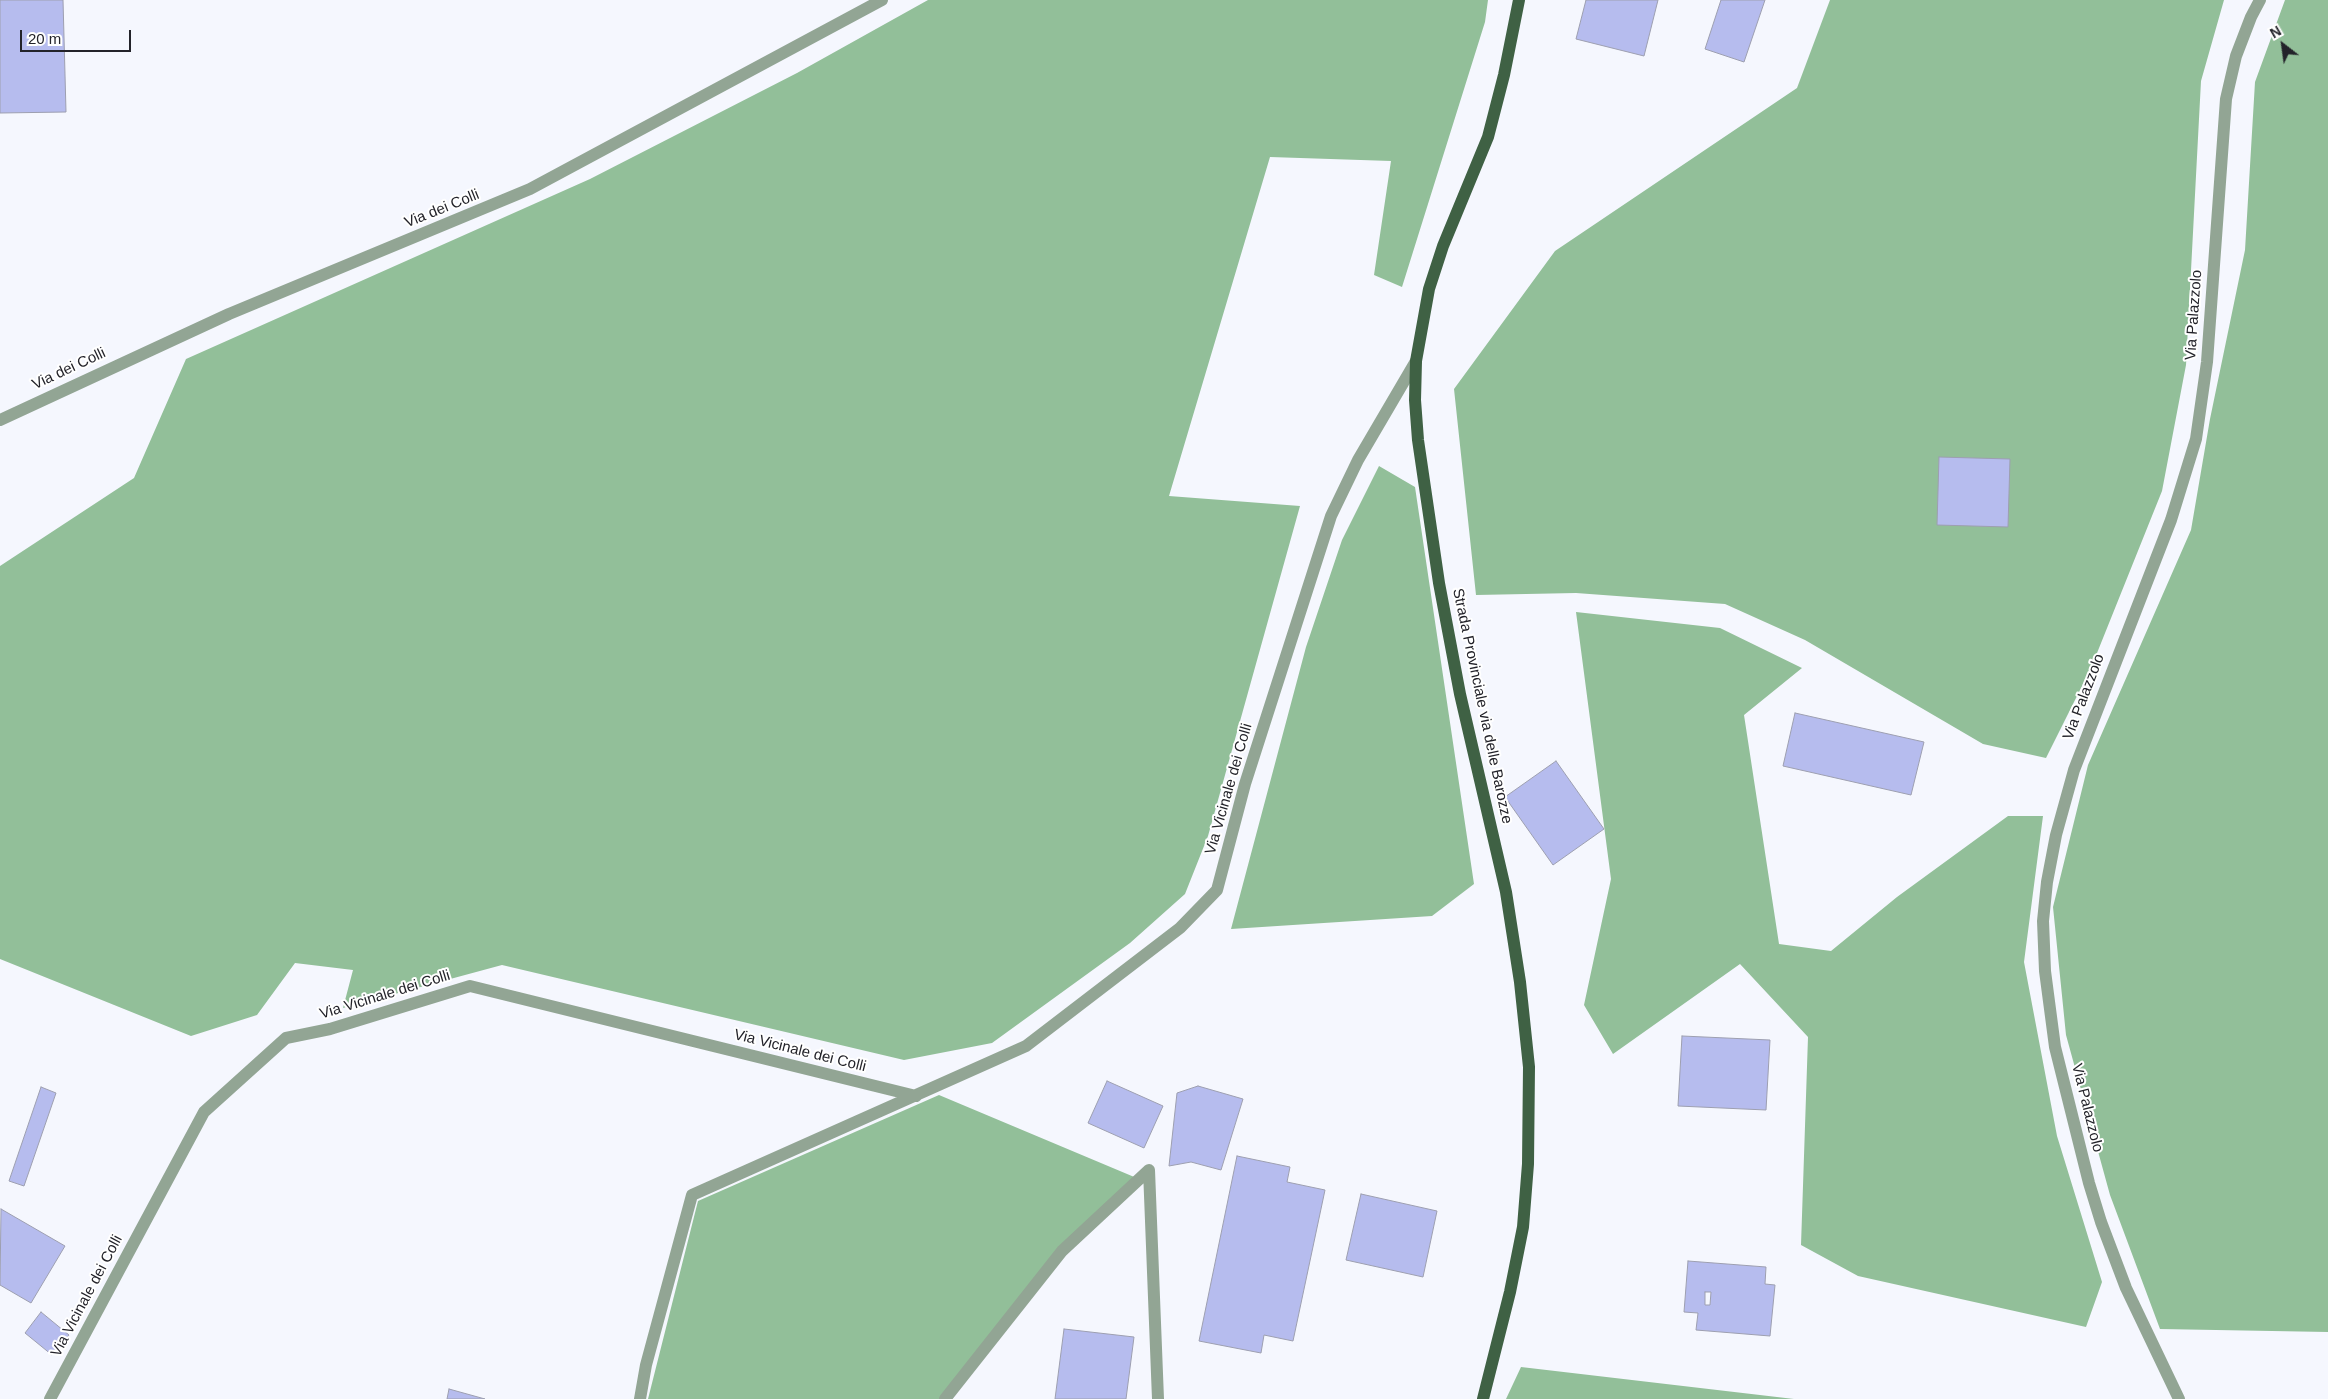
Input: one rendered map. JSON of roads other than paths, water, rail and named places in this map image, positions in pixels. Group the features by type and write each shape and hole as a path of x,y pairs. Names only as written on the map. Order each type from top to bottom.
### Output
{"main road":[{"name":"Strada Provinciale via delle Barozze","path":"1483,1399 1510,1292 1523,1227 1528,1164 1529,1067 1520,982 1506,892 1460,694 1439,583 1418,433 1416,361 1429,289 1442,246 1488,137 1504,74 1519,0"}],"street":[{"name":"Via dei Colli","path":"0,420 229,314 530,189 882,0"},
{"name":"Via Palazzolo","path":"2180,1399 2123,1282 2089,1183 2055,1047 2045,971 2043,921 2047,882 2056,835 2074,770 2171,520 2196,439 2207,362 2226,99 2236,56 2251,17 2260,0"},
{"name":"Via Vicinale dei Colli","path":"640,1399 646,1365 692,1195 1026,1046 1180,928 1217,890 1245,784 1331,516 1358,460 1416,361"},
{"name":"Via Vicinale dei Colli","path":"50,1399 204,1112 286,1038 330,1030 470,986 916,1096"},
{"path":"945,1399 1062,1251 1149,1170 1158,1399"}]}
